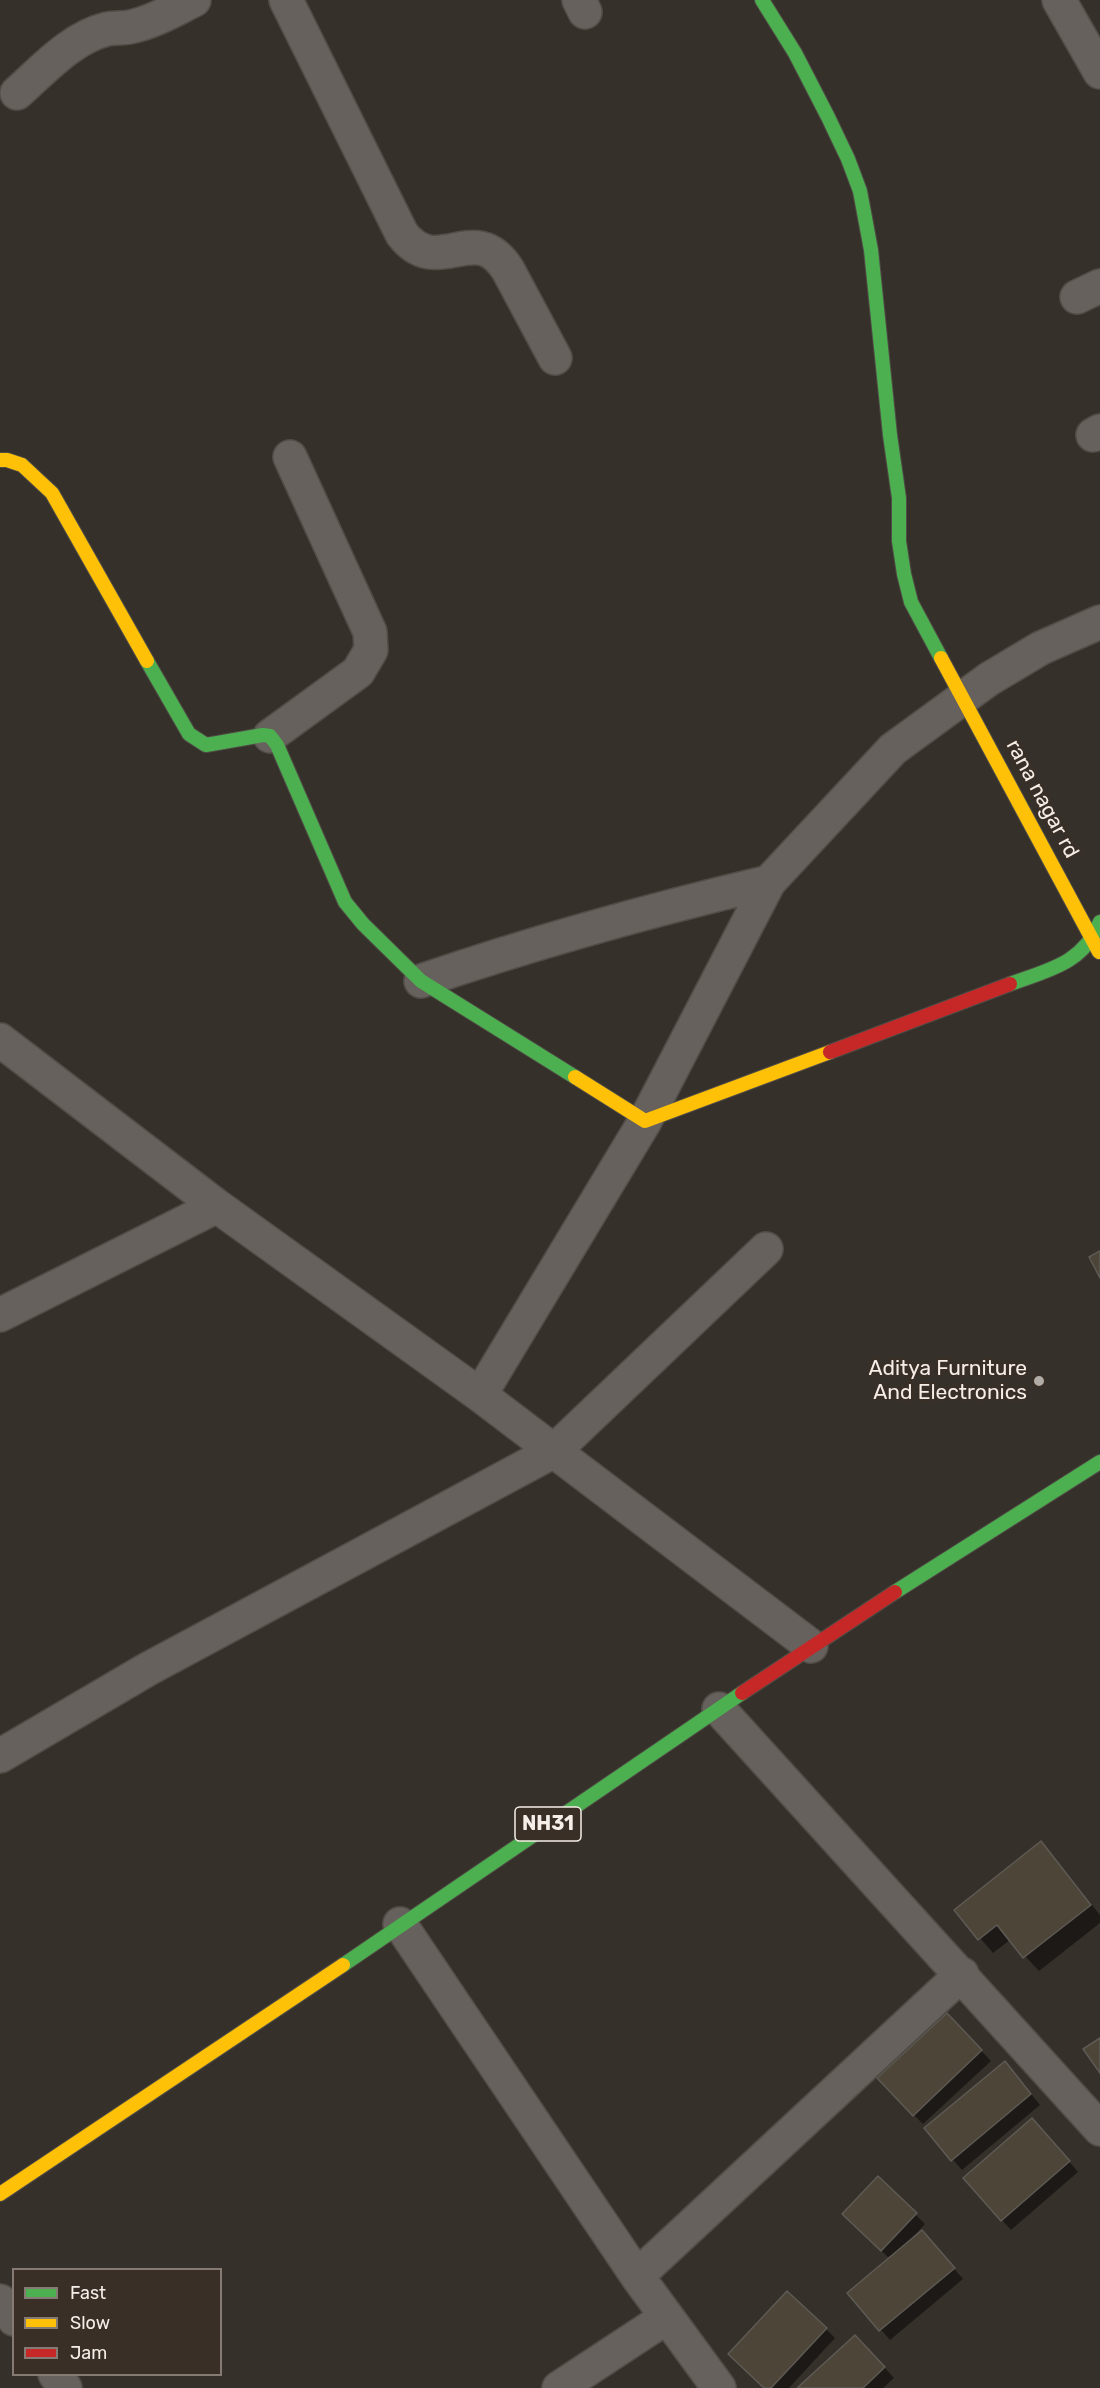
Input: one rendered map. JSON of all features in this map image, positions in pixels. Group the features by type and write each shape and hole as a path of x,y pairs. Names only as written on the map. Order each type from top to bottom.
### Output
{"main road":[{"name":"rana nagar rd","path":"762,0 795,52 828,117 860,191 871,250 890,435 899,498 899,541 903,574 911,602 1100,955"},
{"path":"0,460 6,459 34,473 52,493 189,734 206,745 254,735 270,736 277,745 345,903 363,924 421,981 645,1121 1063,964 1081,954 1093,940 1100,922"},
{"name":"NH31","path":"0,2194 811,1646 1100,1462"}],"street":[{"path":"17,93 66,49 85,39 106,29 132,27 157,19 194,0"},
{"path":"286,0 402,234 412,246 424,252 482,247 493,251 501,258 508,270 555,358"},
{"path":"1059,0 1100,72"},
{"path":"270,736 358,672 372,650 370,632 290,457"},
{"path":"480,1395 645,1121 769,882 893,749 963,696 1041,648 1100,622"},
{"path":"421,981 527,946 676,904 769,882"},
{"path":"0,1040 217,1206 480,1395 811,1646"},
{"path":"0,1315 217,1206"},
{"path":"0,1756 148,1669 554,1451 766,1249"},
{"path":"719,1708 1100,2129"},
{"path":"400,1924 637,2276 719,2388"},
{"path":"637,2276 962,1974"},
{"path":"0,2301 12,2316"},
{"path":"559,2388 667,2317"}],"building":[{"path":"1100,1251 1100,1278 1089,1257"},
{"path":"1041,1841 1091,1905 1023,1958 997,1925 978,1940 954,1910"},
{"path":"947,2013 982,2050 913,2116 877,2078"},
{"path":"1100,2038 1100,2073 1083,2049"},
{"path":"1005,2061 1031,2094 951,2161 924,2128"},
{"path":"1032,2118 1070,2161 1001,2221 963,2178"},
{"path":"878,2176 917,2213 881,2251 842,2214"},
{"path":"922,2230 955,2268 879,2331 847,2293"},
{"path":"787,2291 827,2328 771,2388 764,2388 728,2354"},
{"path":"855,2335 885,2367 863,2388 797,2388"}],"traffic: fast":[{"path":"762,0 795,53 828,117 860,191 871,250 890,435 899,498 899,541 904,574 911,602 941,658"},
{"path":"147,661 189,734 206,745 263,735 270,736 277,745 345,902 363,924 421,981 575,1077"},
{"path":"1010,984 1063,964 1084,947 1100,922"},
{"path":"895,1592 1100,1462"},
{"path":"343,1965 742,1693"}],"traffic: slow":[{"path":"0,460 22,465 52,493 147,661"},
{"path":"941,658 1099,952"},
{"path":"575,1077 645,1121 830,1052"},
{"path":"0,2194 343,1965"}],"traffic: jam":[{"path":"830,1052 1010,984"},
{"path":"742,1693 895,1592"}],"place":[{"name":"Aditya Furniture And Electronics","path":"1039,1381"}]}
